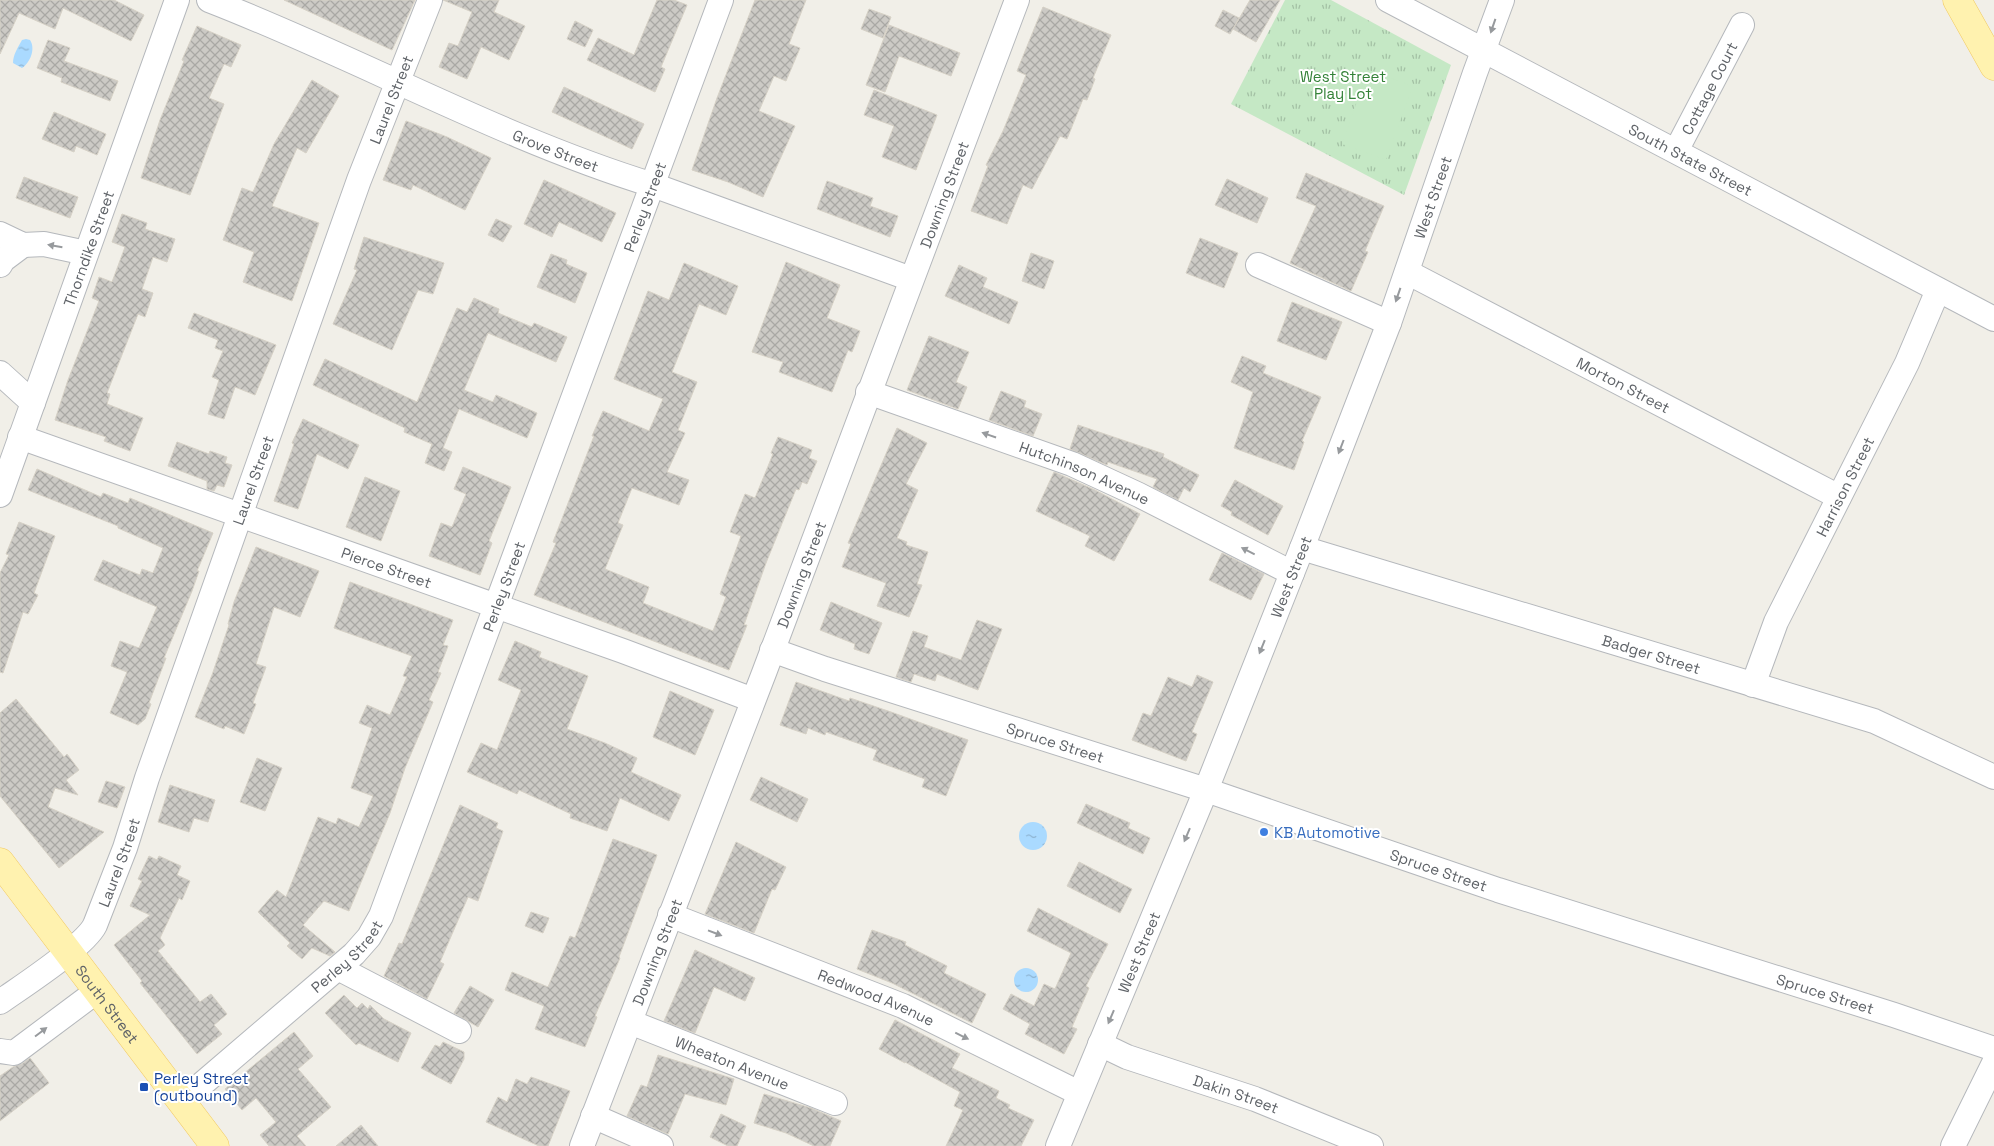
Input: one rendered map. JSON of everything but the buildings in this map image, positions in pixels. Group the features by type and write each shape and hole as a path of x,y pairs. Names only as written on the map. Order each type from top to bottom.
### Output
{"main road":[{"path":"1957,0 1994,66"},
{"name":"South Street","path":"0,862 215,1146"}],"street":[{"name":"Thorndike Street","path":"0,495 177,0"},
{"name":"Grove Street","path":"209,0 398,81 480,120 616,174 653,185 911,279"},
{"name":"Laurel Street","path":"0,1002 91,933 125,848 147,778 359,180 430,0"},
{"name":"Perley Street","path":"182,1102 354,954 369,937 382,916 721,0"},
{"name":"Downing Street","path":"582,1146 772,650 1017,0"},
{"name":"South State Street","path":"1388,0 1994,319"},
{"name":"West Street","path":"1058,1146 1206,790 1302,548 1389,322 1502,0"},
{"name":"Cottage Court","path":"1676,151 1742,24"},
{"path":"0,234 24,244 44,244 86,253"},
{"path":"0,265 3,260 24,244"},
{"path":"1258,265 1389,322"},
{"name":"Morton Street","path":"1407,272 1839,498"},
{"name":"Harrison Street","path":"1753,685 1776,622 1907,364 1938,290"},
{"path":"0,373 32,403"},
{"name":"Hutchinson Avenue","path":"868,392 1072,464 1139,495 1292,573"},
{"name":"Pierce Street","path":"20,437 623,651 753,700"},
{"name":"Badger Street","path":"1302,548 1874,721 1994,778"},
{"name":"Spruce Street","path":"772,650 825,669 1206,790 1498,890 1894,1015 1994,1049"},
{"name":"Redwood Avenue","path":"670,915 903,1006 1079,1093"},
{"path":"338,968 459,1031"},
{"path":"0,1052 14,1053 97,991"},
{"name":"Wheaton Avenue","path":"630,1022 835,1103"},
{"name":"Dakin Street","path":"1100,1044 1127,1057 1256,1100 1370,1146"},
{"path":"1953,1146 1994,1064"},
{"path":"592,1116 661,1146"}],"green space":[{"name":"West Street Play Lot","path":"1285,0 1331,0 1451,65 1404,195 1231,104"},
{"path":"1368,70 1413,86 1386,160 1342,144"}],"water":[{"path":"22,40 30,40 32,44 32,51 30,59 22,68 13,63 13,60"},
{"path":"1033,822 1043,826 1047,836 1043,846 1033,850 1023,846 1019,836 1023,826"},
{"path":"1026,968 1035,971 1038,980 1035,989 1026,992 1017,989 1014,980 1017,971"}],"place":[{"name":"KB Automotive","path":"1264,832"},
{"name":"Perley Street (outbound)","path":"144,1087"}]}
